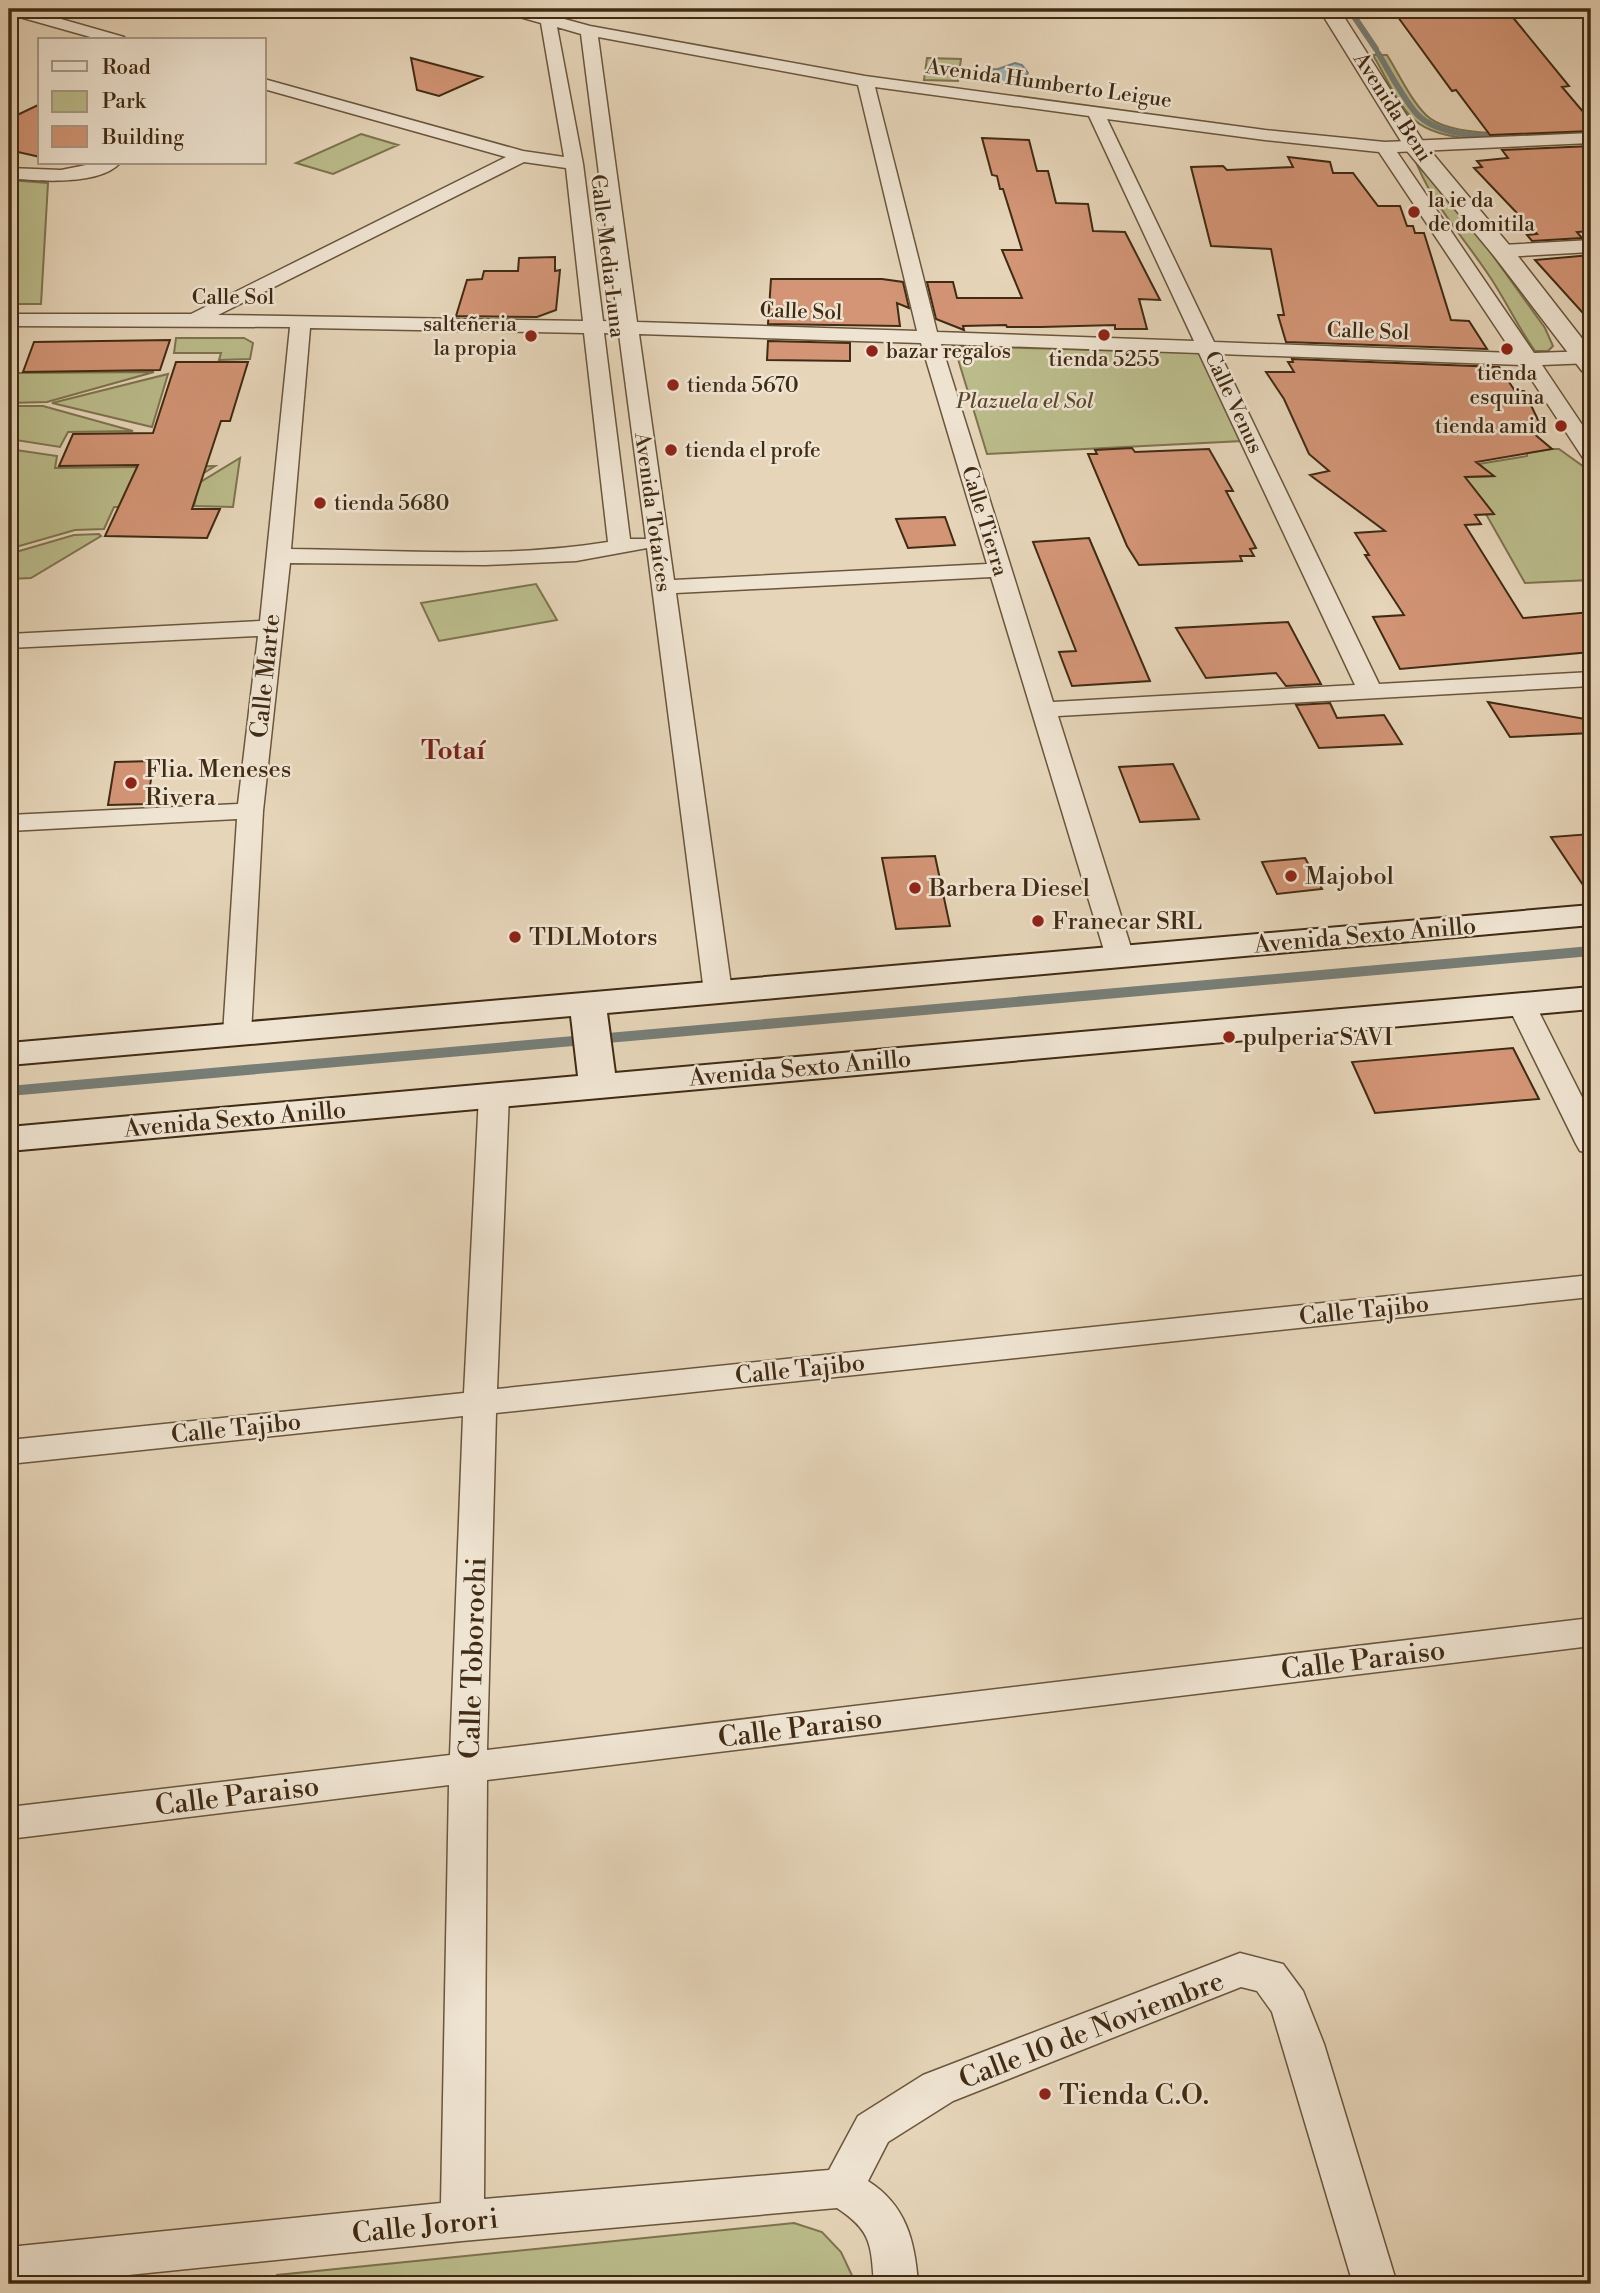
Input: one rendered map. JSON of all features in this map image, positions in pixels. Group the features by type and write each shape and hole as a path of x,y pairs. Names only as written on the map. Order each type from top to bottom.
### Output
{"main road":[{"name":"Avenida Sexto Anillo","path":"9,1139 494,1095 593,1043 718,992 1591,915"},
{"name":"Avenida Sexto Anillo","path":"9,1054 237,1034 593,1043 1521,1004 1591,998"}],"street":[{"path":"9,9 111,38"},
{"name":"Avenida Humberto Leigue","path":"508,9 550,14 589,31 865,81 1096,114 1385,147 1591,138"},
{"name":"Avenida Beni","path":"1329,9 1415,146 1589,360"},
{"path":"550,14 574,164"},
{"name":"Avenida Totaíces","path":"589,31 626,327 659,541 718,992"},
{"name":"Calle Tierra","path":"865,81 929,338 1120,957"},
{"name":"Calle Media Luna","path":"266,86 522,156 574,164 620,547"},
{"name":"Calle Venus","path":"1096,114 1370,691"},
{"name":"Avenida Beni","path":"1385,147 1591,453"},
{"path":"193,319 522,156"},
{"path":"9,173 70,176 94,171 109,164"},
{"path":"1502,251 1591,246"},
{"name":"Calle Sol","path":"9,320 301,320 626,327 1589,360"},
{"name":"Calle Marte","path":"237,1034 250,811 279,556 301,320"},
{"path":"279,556 485,558 576,554 659,541"},
{"path":"663,587 1000,570"},
{"path":"9,641 270,628"},
{"path":"1043,710 1591,679"},
{"path":"9,823 250,811"},
{"path":"1521,1004 1591,1144"},
{"name":"Calle Toborochi","path":"462,2221 468,1766 494,1095"},
{"name":"Calle Tajibo","path":"9,1452 1591,1286"},
{"name":"Calle Paraiso","path":"9,1823 1591,1632"},
{"name":"Calle 10 de Noviembre","path":"842,2188 873,2129 939,2088 1240,1970 1269,1976 1289,2003 1304,2044 1375,2284"},
{"path":"842,2188 866,2202 892,2236 896,2284"},
{"name":"Calle Jorori","path":"9,2267 462,2221 842,2188"}],"green space":[{"path":"1373,55 1387,55 1420,109 1440,124 1458,129 1505,133 1591,129 1591,135 1498,140 1450,136 1429,129 1407,112"},
{"path":"927,58 961,59 958,81 924,80"},
{"path":"361,134 398,145 333,174 296,163"},
{"path":"1413,154 1486,246 1545,328 1553,346 1548,351 1535,351 1490,277 1437,203"},
{"path":"9,180 48,183 41,304 9,304"},
{"path":"176,338 244,338 253,343 250,359 219,360 221,353 174,353"},
{"name":"Plazuela el Sol","path":"954,346 1207,353 1242,441 987,454"},
{"path":"9,362 18,362 17,373 154,372 47,402 9,403"},
{"path":"168,374 152,427 52,403"},
{"path":"9,406 43,406 133,431 68,432 60,447 9,439"},
{"path":"9,449 57,456 55,468 215,466 191,481 186,506 114,507 104,529 75,530 9,549"},
{"path":"1559,449 1591,472 1591,580 1525,583 1465,477 1493,476 1479,464"},
{"path":"240,458 233,507 194,506 199,483"},
{"path":"74,535 101,536 31,578 9,579 9,554"},
{"path":"536,584 557,620 439,641 421,603"},
{"path":"794,2223 822,2232 841,2252 856,2284 277,2284 277,2275"}],"water":[{"path":"1015,63 1022,65 1028,73 1024,78 1008,84 984,82 984,70 998,69"}],"building":[{"path":"1506,9 1569,86 1562,87 1591,121 1591,131 1490,135 1456,90 1452,91 1395,13"},
{"path":"411,58 482,77 439,96 417,90"},
{"path":"38,105 38,157 9,150 9,119"},
{"path":"982,138 1029,140 1037,171 1048,171 1056,203 1088,204 1093,231 1125,232 1160,300 1139,299 1147,329 1115,329 1115,325 1006,325 963,326 964,330 936,319 927,282 953,282 957,298 1022,298 1002,250 1022,250 1003,189 1000,189 997,176 992,175"},
{"path":"1591,146 1591,231 1577,232 1582,238 1532,241 1527,235 1537,234 1474,168 1482,167 1477,161 1508,158 1502,150"},
{"path":"1288,157 1330,162 1333,173 1353,173 1378,206 1400,206 1407,226 1413,226 1415,233 1424,233 1451,320 1469,321 1487,349 1286,342 1278,315 1284,315 1271,249 1211,246 1191,167 1223,166 1227,170 1293,167"},
{"path":"1591,255 1591,322 1535,260"},
{"path":"555,257 555,271 560,270 556,310 537,317 456,316 467,280 482,279 484,271 518,271 519,258"},
{"path":"771,279 882,279 903,282 909,308 897,303 900,326 768,324"},
{"path":"170,340 160,370 23,372 34,342"},
{"path":"768,341 850,343 850,361 767,360"},
{"path":"1292,359 1499,367 1515,391 1524,391 1540,424 1527,428 1552,449 1476,462 1494,476 1465,477 1494,514 1475,515 1481,524 1465,525 1523,618 1591,612 1591,652 1400,669 1373,617 1404,615 1365,555 1369,555 1355,533 1385,531 1310,475 1329,471 1309,454 1284,399 1266,372 1294,372 1288,362 1293,362"},
{"path":"176,362 248,362 230,421 221,421 192,509 220,509 207,538 105,536 138,465 59,466 73,434 153,433"},
{"path":"1132,448 1135,452 1209,449 1233,491 1226,491 1256,548 1250,549 1254,556 1240,556 1242,561 1139,565 1127,546 1088,454 1097,454 1095,450"},
{"path":"945,517 955,545 908,548 896,519"},
{"path":"1089,538 1150,681 1072,686 1059,652 1076,651 1033,542"},
{"path":"1288,622 1321,684 1286,686 1276,673 1206,678 1176,628"},
{"path":"1488,702 1591,720 1591,733 1510,737"},
{"path":"1330,703 1337,718 1384,715 1402,744 1319,748 1296,705"},
{"name":"Flia. Meneses Rivera","path":"154,761 147,804 108,805 115,762"},
{"path":"1173,764 1199,819 1140,822 1119,767"},
{"path":"1591,834 1591,897 1551,837"},
{"name":"Barbera Diesel","path":"935,856 950,926 896,929 882,858"},
{"name":"Majobol","path":"1305,858 1322,889 1277,894 1262,862"},
{"path":"1513,1048 1539,1099 1375,1113 1352,1062"}],"waterway":[{"path":"1349,9 1376,49"},
{"path":"1378,53 1415,112 1435,126 1478,136 1527,137 1591,133"},
{"path":"9,1091 1591,951"}],"place":[{"name":"la ie da de domitila","path":"1414,212"},
{"name":"tienda 5255","path":"1104,335"},
{"name":"salteñeria la propia","path":"531,336"},
{"name":"tienda esquina","path":"1507,349"},
{"name":"bazar regalos","path":"872,351"},
{"name":"tienda 5670","path":"673,385"},
{"name":"tienda amid","path":"1561,426"},
{"name":"tienda el profe","path":"671,450"},
{"name":"tienda 5680","path":"320,503"},
{"name":"Flia. Meneses Rivera","path":"131,783"},
{"name":"Majobol","path":"1291,876"},
{"name":"Barbera Diesel","path":"915,888"},
{"name":"Franecar SRL","path":"1038,921"},
{"name":"TDLMotors","path":"515,937"},
{"name":"pulperia SAVI","path":"1229,1037"},
{"name":"Tienda C.O.","path":"1045,2094"}],"district":[{"name":"Totaí","path":"453,750"}]}
